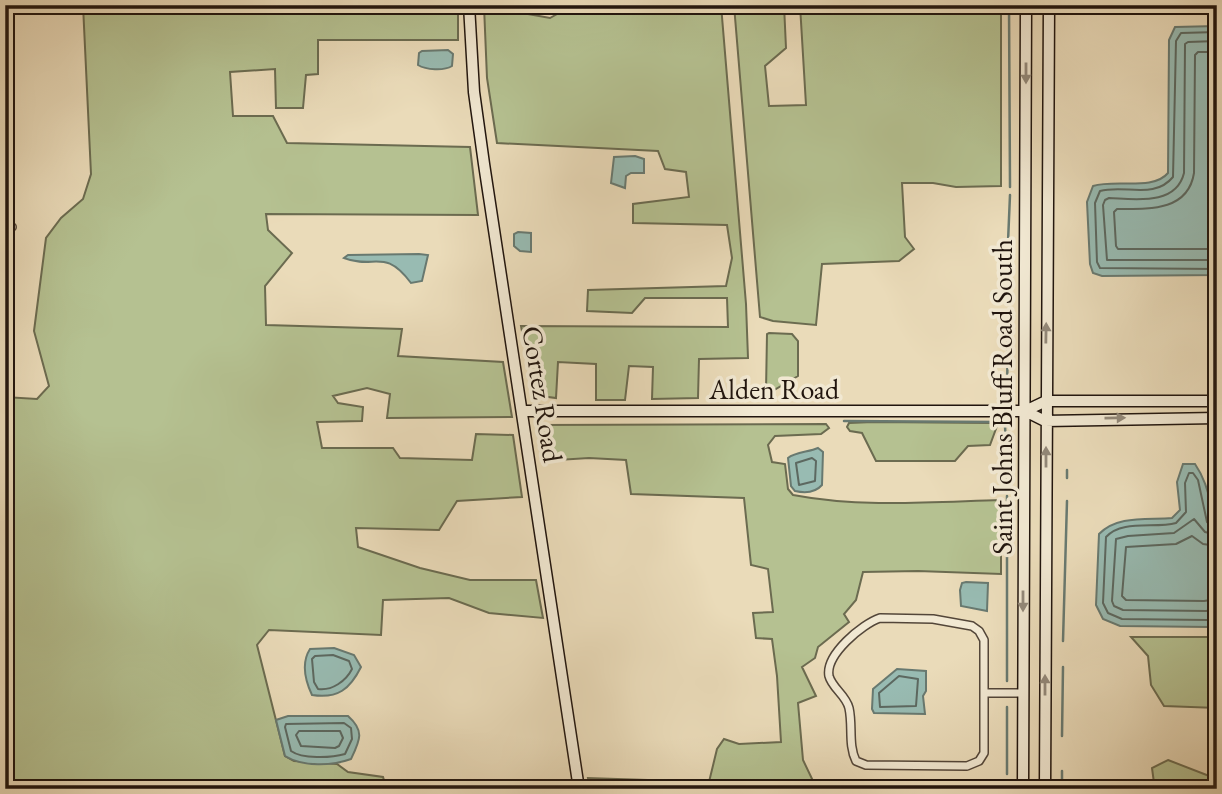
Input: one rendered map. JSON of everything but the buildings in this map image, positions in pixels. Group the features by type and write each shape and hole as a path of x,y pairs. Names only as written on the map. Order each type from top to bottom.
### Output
{"street":[{"name":"Cortez Road","path":"469,5 474,92 579,789"},
{"path":"530,5 559,5"},
{"name":"Saint Johns Bluff Road South","path":"1023,789 1026,5"},
{"name":"Saint Johns Bluff Road South","path":"1045,789 1049,5"},
{"name":"Alden Road","path":"522,411 1025,411 1045,401 1217,401"},
{"name":"Alden Road","path":"1025,411 1045,421 1217,418"},
{"path":"880,618 933,619 972,626 984,639 984,693 984,753 979,761 967,766 866,765 856,761 852,753 848,703 832,683 829,675 830,661 845,644 872,621 880,618"},
{"path":"984,693 1023,693"}],"green space":[{"path":"83,5 458,5 458,40 318,40 318,74 306,75 303,108 276,108 275,69 230,72 233,116 273,116 287,143 470,147 478,215 266,214 268,230 292,253 265,286 266,325 402,329 398,356 503,362 512,417 387,418 390,394 367,388 333,396 338,403 363,407 362,421 317,422 322,448 393,448 400,458 472,460 476,434 513,435 522,497 457,501 439,530 356,528 358,547 420,568 470,580 536,580 543,618 489,613 449,598 383,600 381,635 269,630 257,645 285,756 294,761 337,764 348,772 383,777 386,787 287,785 283,789 5,789 5,397 37,399 49,386 34,331 46,238 61,218 83,199 91,174"},
{"path":"573,5 721,5 746,304 748,358 699,359 698,398 652,399 653,367 629,366 625,400 596,400 596,364 558,362 556,398 534,395 521,326 728,327 727,298 645,298 632,313 587,311 588,290 726,286 732,258 727,225 633,223 633,204 689,197 686,172 665,169 658,151 497,143 487,78 484,6 550,18"},
{"path":"734,5 784,5 786,48 765,66 769,106 806,105 800,5 1001,5 1001,186 956,187 933,183 902,183 905,237 914,249 899,261 822,264 816,325 773,321 760,317"},
{"path":"769,333 792,334 798,341 798,376 769,393 766,391"},
{"path":"849,423 994,423 997,426 990,445 968,446 955,461 876,461 862,433 850,431 847,427"},
{"path":"826,424 829,428 821,434 775,436 768,445 772,462 785,464 788,489 793,495 871,503 1001,500 1001,574 863,572 856,600 844,614 849,622 818,647 815,658 802,667 816,696 798,703 803,760 814,783 814,789 590,789 588,778 709,782 717,749 724,739 739,744 781,742 772,639 756,638 753,613 773,612 768,569 751,565 744,498 631,494 626,460 589,458 542,461 538,425"},
{"path":"1131,637 1217,637 1217,708 1164,706 1151,685 1148,656"},
{"path":"1168,760 1217,779 1217,789 1174,789 1154,783 1152,768"}],"water":[{"path":"1216,26 1217,275 1102,276 1093,273 1090,264 1087,202 1093,186 1153,182 1168,173 1169,40 1175,27"},
{"path":"448,50 453,54 452,66 435,69 418,65 419,53 422,51"},
{"path":"635,156 644,159 644,173 631,173 626,176 625,188 611,183 614,157"},
{"path":"531,233 531,252 520,251 514,246 514,234"},
{"path":"348,255 428,255 422,281 411,283 402,272 386,262 344,258"},
{"path":"818,448 823,452 822,485 809,492 795,491 791,486 788,458"},
{"path":"1183,464 1195,464 1210,499 1216,541 1217,624 1209,627 1120,626 1103,619 1096,605 1099,534 1123,521 1172,518 1180,510 1177,482"},
{"path":"962,583 988,583 987,611 961,606 960,590"},
{"path":"334,648 354,655 361,667 348,687 342,691 329,695 312,695 305,672 307,654 310,649"},
{"path":"897,669 926,671 926,691 923,696 925,714 874,713 873,689"},
{"path":"288,716 348,716 359,731 357,746 351,759 318,764 300,762 285,756 276,720"}],"waterway":[{"path":"1009,5 1010,187"},
{"path":"1008,242 1010,195"},
{"path":"1007,266 1008,251"},
{"path":"1007,399 1008,315"},
{"path":"844,421 999,422 1004,426"},
{"path":"1005,424 1007,482"},
{"path":"1067,470 1067,478"},
{"path":"1007,496 1007,681"},
{"path":"1063,641 1067,501"},
{"path":"1062,736 1063,667"},
{"path":"1007,707 1007,774"},
{"path":"1062,771 1062,789"},
{"path":"1007,783 1007,789"}]}
